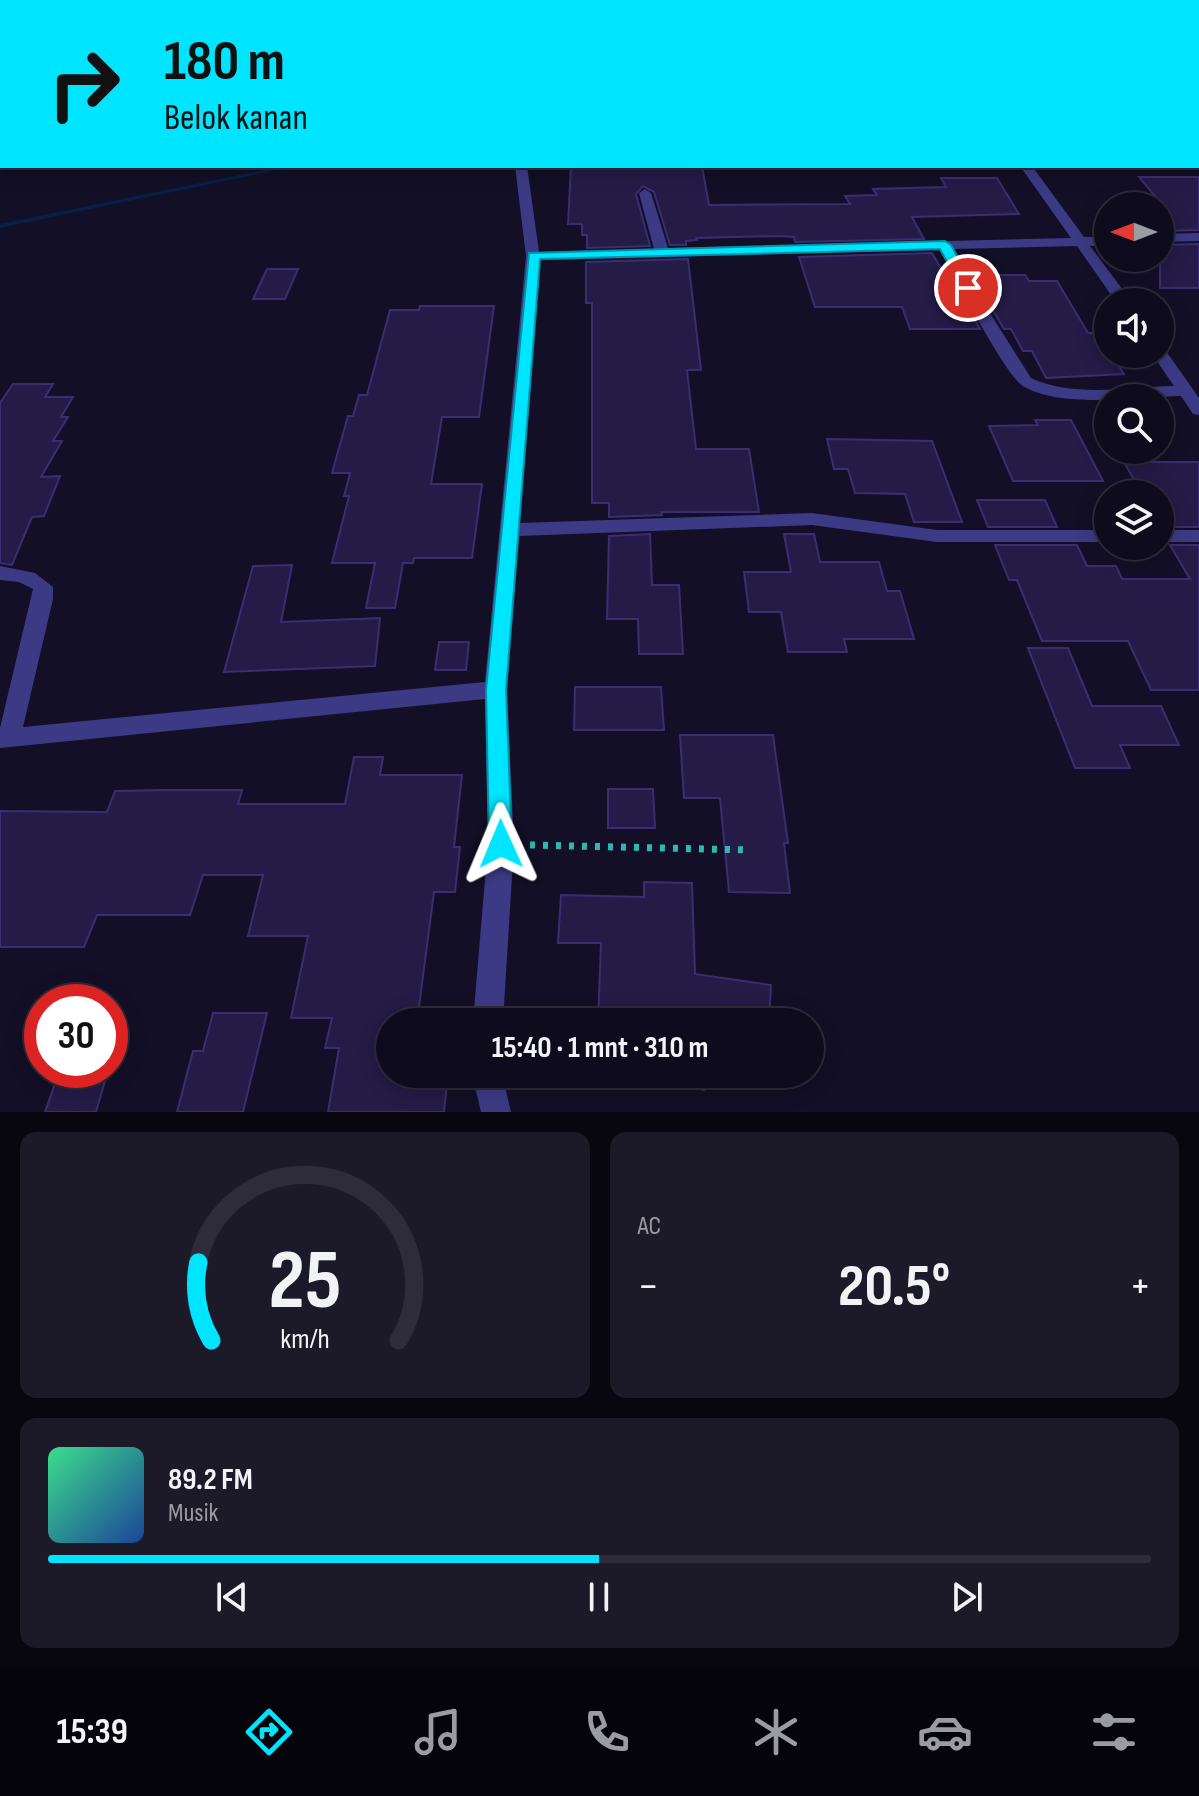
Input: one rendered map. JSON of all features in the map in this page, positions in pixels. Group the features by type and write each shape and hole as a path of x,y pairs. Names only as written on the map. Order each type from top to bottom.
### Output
{"street":[{"path":"489,1008 501,844 496,690 533,256 521,168"},
{"path":"1027,168 1114,288"},
{"path":"645,193 662,253"},
{"path":"1174,238 1199,237"},
{"path":"533,256 1094,242"},
{"path":"945,245 980,310 1025,381 1034,388 1056,392 1185,391"},
{"path":"1169,368 1199,410"},
{"path":"511,530 812,519 918,535 1094,536"},
{"path":"1174,536 1199,536"},
{"path":"0,573 20,574 34,579 43,587 43,599 5,739 330,704 496,690"},
{"path":"490,1088 496,1112"}],"path":[{"path":"501,844 750,850"}],"building":[{"path":"571,168 702,168 709,205 850,204 845,196 877,195 873,189 946,187 941,178 997,178 1019,214 912,217 924,239 795,242 794,237 779,236 696,238 686,241 686,245 670,245 654,192 643,186 636,194 650,246 587,248 587,235 582,235 582,224 568,224"},
{"path":"1139,177 1199,177 1199,230 1174,231 1174,192 1152,192"},
{"path":"1199,244 1199,288 1160,288 1160,272 1174,272 1174,245"},
{"path":"932,253 945,275 950,275 980,329 910,329 902,307 815,307 799,257"},
{"path":"688,259 701,370 687,370 696,449 749,449 759,512 661,512 662,515 609,517 609,503 592,503 592,303 586,303 586,262"},
{"path":"267,269 298,269 285,299 253,299"},
{"path":"972,275 1025,275 1029,281 1057,281 1088,333 1094,333 1094,368 1120,368 1124,374 1046,378 1032,351 1023,351 1011,329 1004,329"},
{"path":"420,306 494,306 479,417 442,417 431,484 482,484 472,558 414,558 413,563 403,563 395,608 366,608 375,563 332,563 349,496 344,496 350,473 332,473 348,416 353,416 359,395 367,395 390,310 419,310"},
{"path":"13,384 53,384 45,397 73,397 61,417 68,417 53,441 62,441 41,477 60,476 44,516 32,517 12,565 0,563 0,403"},
{"path":"1035,420 1071,420 1102,480 1013,481 989,426 1038,425"},
{"path":"827,439 932,441 962,522 914,522 905,494 855,493 848,469 834,469"},
{"path":"1199,462 1199,527 1174,527 1174,480 1134,480 1125,464"},
{"path":"977,500 1045,500 1057,527 988,527"},
{"path":"650,534 652,585 679,585 683,654 639,654 638,619 607,619 609,536"},
{"path":"784,534 814,534 820,562 879,562 887,591 900,591 914,639 844,639 847,652 788,652 781,612 749,612 744,572 791,572"},
{"path":"995,545 1077,545 1087,566 1116,566 1122,579 1190,579 1174,552 1174,545 1199,545 1199,690 1151,690 1128,641 1042,641 1017,580 1009,580"},
{"path":"292,565 281,622 380,618 375,666 224,672 253,566"},
{"path":"439,642 469,642 466,670 435,670"},
{"path":"1028,648 1068,648 1092,706 1161,706 1179,745 1120,745 1130,768 1075,768"},
{"path":"575,687 661,687 664,730 574,730"},
{"path":"680,735 773,735 788,843 784,843 790,893 729,892 720,798 684,798"},
{"path":"354,757 383,757 380,775 462,775 454,847 460,847 455,892 434,892 419,1008 376,1008 376,1088 447,1088 444,1112 328,1112 339,1048 325,1048 332,1018 291,1018 308,936 248,936 263,875 203,875 190,915 97,915 84,947 0,947 0,811 107,812 115,791 242,790 238,804 345,804"},
{"path":"608,789 653,789 655,828 608,828"},
{"path":"644,882 692,883 695,974 771,985 770,1008 599,1008 601,943 558,943 561,895 644,897"},
{"path":"213,1013 267,1013 243,1112 177,1112 193,1051 203,1051"},
{"path":"54,1088 103,1088 96,1112 45,1112"}],"waterway":[{"path":"0,226 283,168"}],"route":[{"path":"501,844 496,690 533,256 945,245 968,288"}]}
